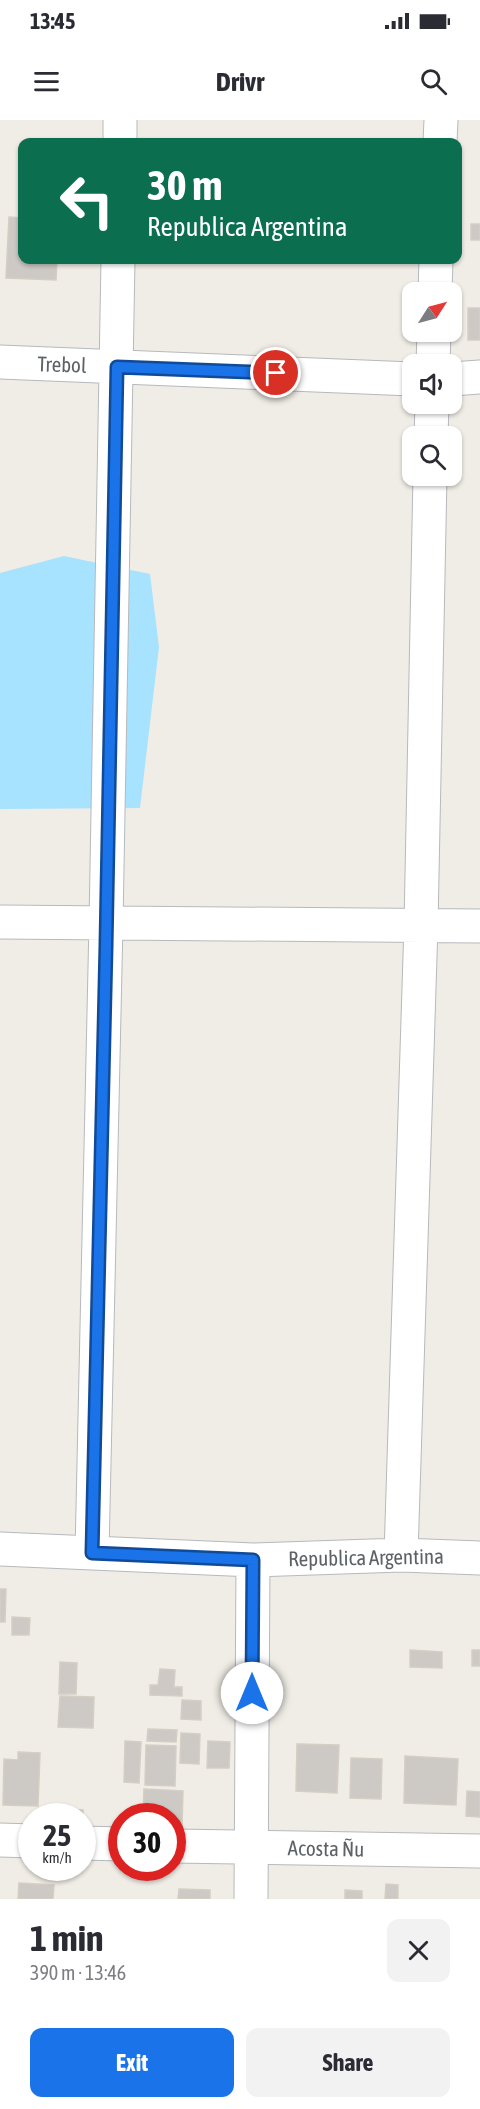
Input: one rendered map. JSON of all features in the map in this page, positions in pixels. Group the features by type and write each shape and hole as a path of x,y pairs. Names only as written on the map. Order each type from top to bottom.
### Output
{"street":[{"path":"120,120 120,138"},
{"path":"440,138 441,120"},
{"path":"92,1553 118,264"},
{"path":"435,282 436,264"},
{"name":"Trebol","path":"0,362 402,379"},
{"path":"462,378 480,377"},
{"path":"401,1555 421,925 430,486"},
{"path":"0,922 480,926"},
{"name":"Republica Argentina","path":"0,1549 253,1560 401,1555 480,1558"},
{"path":"251,1899 253,1560"},
{"path":"0,1840 18,1841"},
{"name":"Acosta Ñu","path":"186,1846 480,1851"}],"water":[{"path":"64,556 150,574 159,647 140,808 0,809 0,573"}],"building":[{"path":"9,217 18,218 18,264 57,264 56,280 6,278"},
{"path":"471,224 480,224 480,240 471,240"},
{"path":"468,308 480,308 480,340 468,340"},
{"path":"0,1589 6,1589 5,1622 0,1622"},
{"path":"12,1617 30,1618 29,1635 12,1635"},
{"path":"410,1650 442,1652 442,1668 410,1667"},
{"path":"472,1650 480,1650 480,1666 472,1666"},
{"path":"60,1662 77,1663 76,1694 59,1694"},
{"path":"160,1669 175,1670 174,1687 182,1687 182,1696 150,1695 150,1685 158,1685"},
{"path":"60,1696 94,1697 93,1728 58,1727"},
{"path":"182,1700 201,1701 201,1720 181,1719"},
{"path":"148,1729 177,1730 176,1742 147,1741"},
{"path":"181,1733 200,1734 199,1764 180,1763"},
{"path":"125,1741 141,1742 139,1783 124,1782"},
{"path":"208,1741 230,1742 229,1768 207,1768"},
{"path":"297,1744 339,1745 337,1793 296,1791"},
{"path":"146,1745 176,1746 175,1786 145,1785"},
{"path":"18,1752 40,1753 38,1803 3,1805 4,1759 18,1760"},
{"path":"405,1756 458,1759 456,1805 404,1803"},
{"path":"351,1758 382,1759 381,1799 350,1798"},
{"path":"144,1789 183,1791 183,1803 143,1803"},
{"path":"467,1791 480,1792 480,1817 466,1816"},
{"path":"19,1883 54,1885 53,1899 18,1899"},
{"path":"386,1884 398,1885 398,1899 385,1899"},
{"path":"179,1889 210,1890 210,1899 178,1899"},
{"path":"345,1890 362,1891 362,1899 345,1899"}],"route":[{"path":"252,1693 253,1560 92,1553 117,367 276,373"}]}
